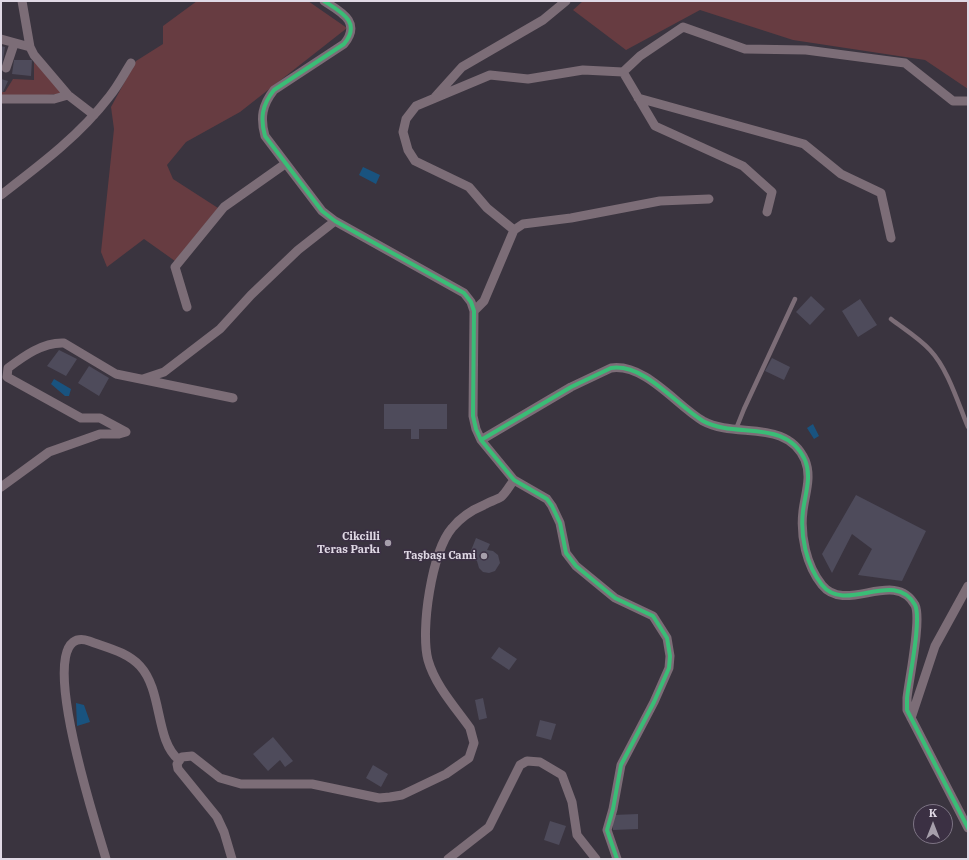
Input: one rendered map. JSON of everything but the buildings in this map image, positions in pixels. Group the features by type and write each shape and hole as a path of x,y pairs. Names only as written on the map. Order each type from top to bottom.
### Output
{"street":[{"path":"22,1 30,47 43,67 68,95 94,116"},
{"path":"324,1 348,18 351,25 349,38 344,44 274,90 267,99 262,111 262,124 265,136 322,211 335,221 464,293 471,302 474,311 474,416 476,429 481,440 514,480 547,498 560,523 566,553 576,566 615,598 653,616 667,638 670,656 669,668 654,702 621,765 613,809 607,830 617,859"},
{"path":"433,99 462,67 543,20 566,1"},
{"path":"514,230 487,208 469,187 415,161 408,150 403,132 406,119 416,106 490,75 528,79 582,70 624,72 640,56 683,27 745,49 806,50 905,63 953,101 968,101"},
{"path":"1,40 30,47"},
{"path":"6,68 14,44"},
{"path":"1,195 61,148 94,116 111,95 130,63"},
{"path":"624,72 655,126 744,166 772,192 767,212"},
{"path":"1,99 54,99 68,95"},
{"path":"638,98 804,144 841,174 881,193 891,238"},
{"path":"187,307 175,267 224,207 285,164"},
{"path":"474,311 484,301 514,230 523,224 571,218 660,201 709,199"},
{"path":"142,379 164,372 220,329 251,295 298,250 335,221"},
{"path":"1,487 49,452 100,434 119,434 126,432 100,418 81,418 7,377 8,368 25,355 54,342 64,343 116,374 233,398"},
{"path":"481,440 572,387 611,368 618,367 632,369 672,396 702,420 713,425 778,434 791,442 800,451 808,472 802,527 803,542 807,556 821,584 833,594 842,596 851,596 878,590 894,591 907,596 915,605 918,621 906,698 907,710 968,828"},
{"path":"179,760 186,756 192,756 220,778 241,784 312,784 379,798 402,795 446,774 469,758 472,750 473,736 470,728 434,676 428,661 425,644 425,628 436,560 442,542 452,528 474,509 501,496 514,480"},
{"path":"911,718 935,646 968,586"},
{"path":"106,859 77,761 69,720 65,665 68,647 71,643 80,639 125,654 141,667 152,685 168,747 179,760 178,769 209,805 217,817 224,832 232,859"},
{"path":"448,859 489,827 520,765 526,761 540,762 562,775 572,802 577,835 596,859"}],"lane":[{"path":"736,429 744,408 795,299"},
{"path":"891,319 923,343 936,356 968,427"}],"shaded area":[{"path":"197,1 308,1 347,28 240,112 186,142 167,165 173,179 218,208 175,261 144,239 107,267 101,252 114,129 111,107 136,61 163,44 163,26"},
{"path":"583,1 968,1 968,89 925,60 793,40 700,10 626,50 573,10"},
{"path":"34,61 57,87 61,94 1,96 1,92 5,92 13,79 34,80"}],"water":[{"path":"363,167 380,175 376,184 359,175"},
{"path":"54,379 71,389 69,396 65,396 51,384"},
{"path":"813,424 819,436 814,439 807,428"},
{"path":"76,703 84,705 90,722 77,726"}],"cycle path":[{"path":"324,1 337,9 347,18 351,30 349,36 344,44 274,90 267,101 262,117 265,136 322,211 335,221 464,293 471,302 474,311 473,416 476,429 481,440 514,480 547,499 560,523 566,553 576,566 615,598 653,616 667,638 670,656 669,668 654,702 621,765 613,809 607,830 617,859"},
{"path":"481,440 571,387 611,368 624,368 636,372 660,387 703,421 730,429 773,434 786,439 797,447 805,460 808,473 802,520 803,540 808,559 816,577 822,585 832,593 844,596 883,590 895,590 906,595 915,605 917,612 917,623 907,698 907,710 968,828"}],"place":[{"name":"Cikcilli Teras Parkı","path":"388,543"},
{"name":"Taşbaşı Cami","path":"484,556"}]}
